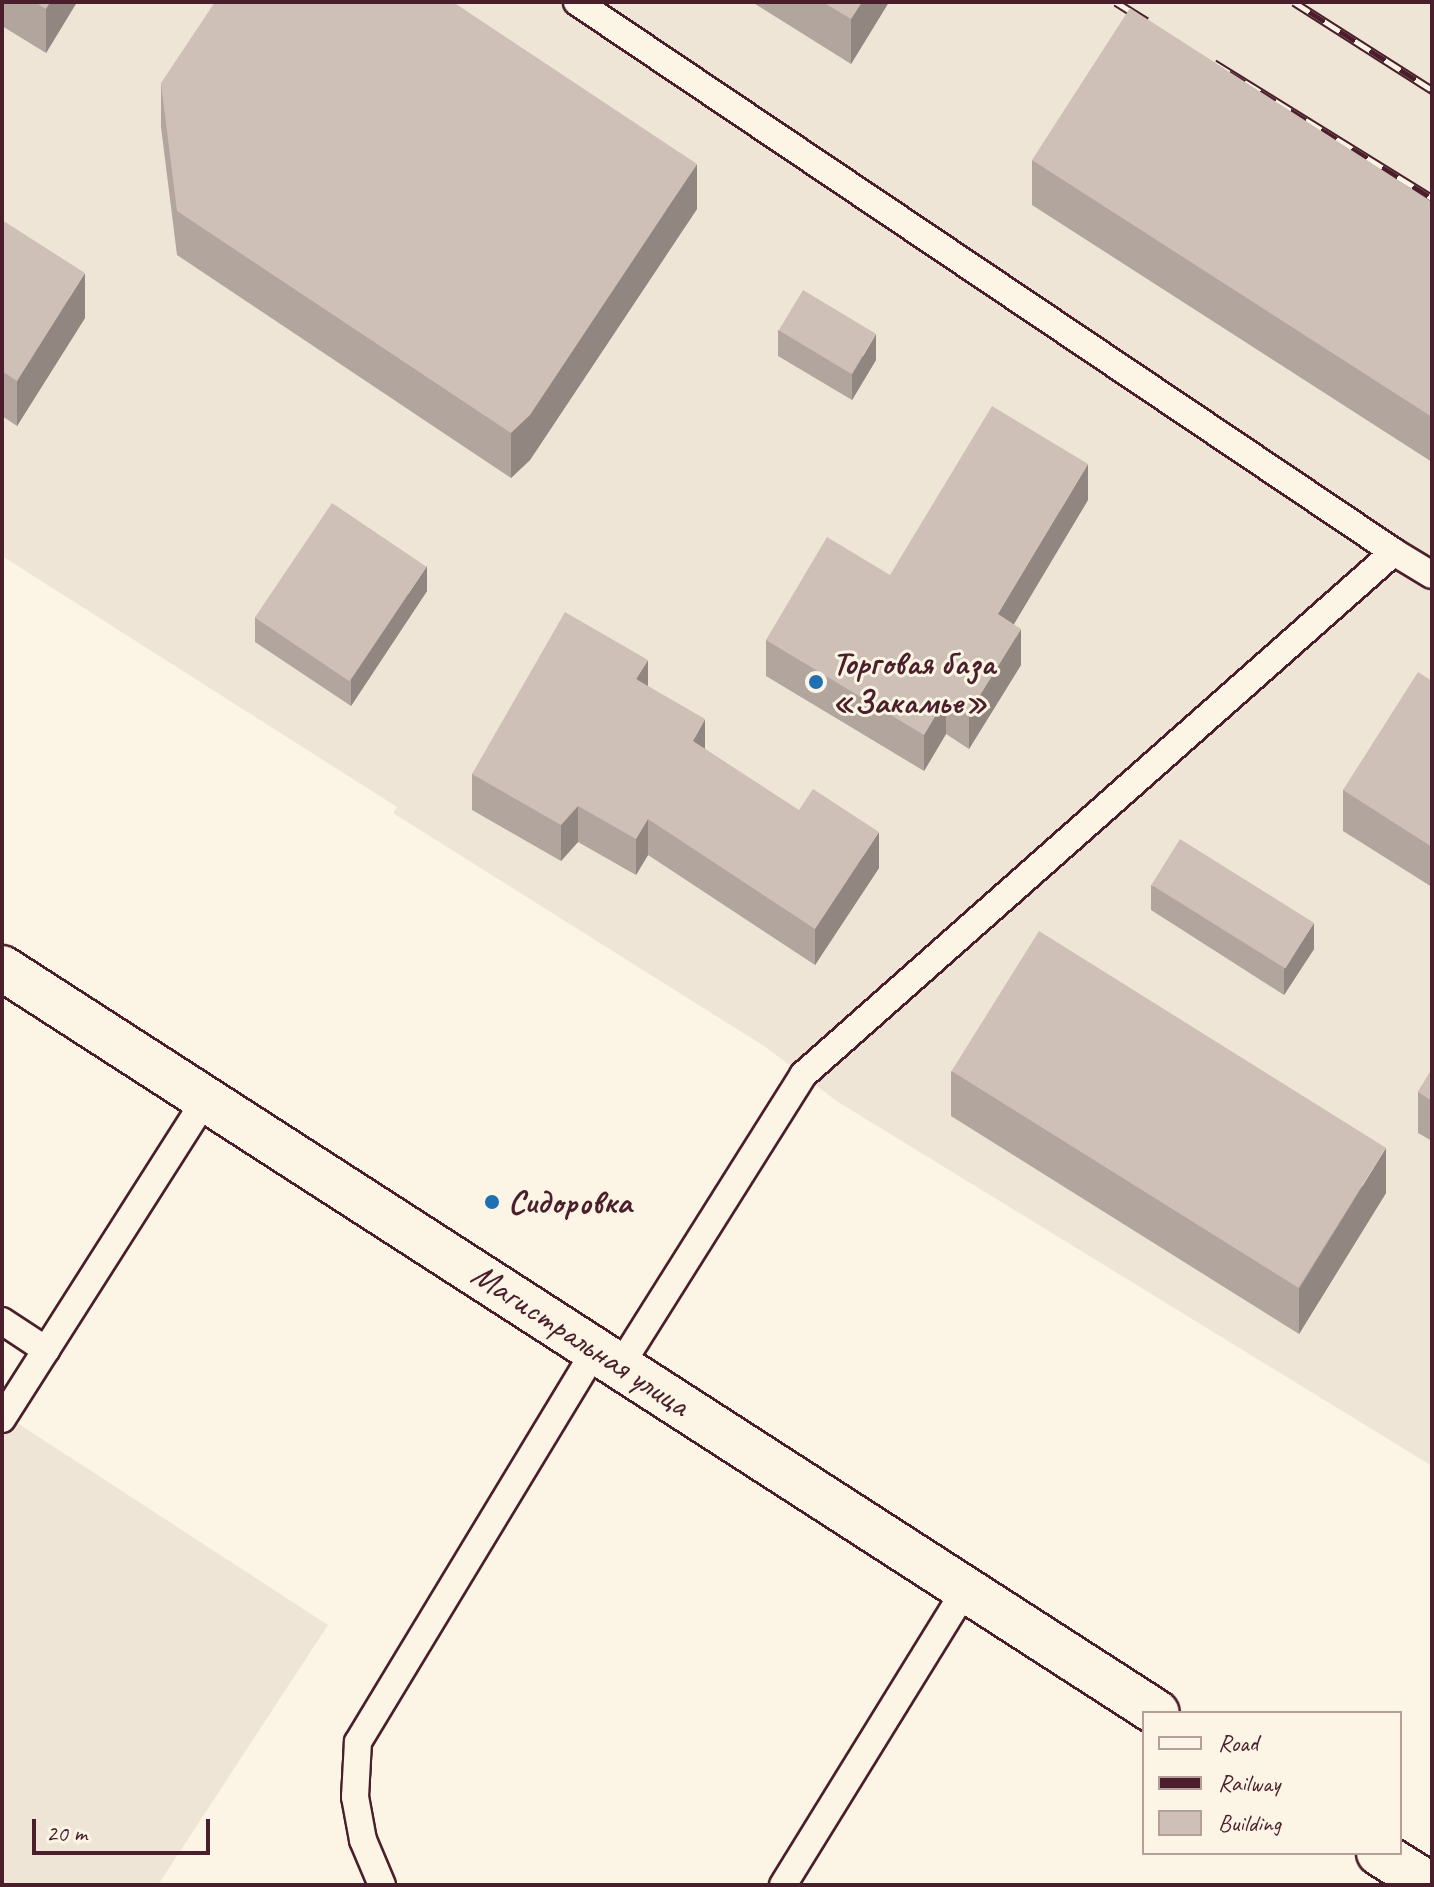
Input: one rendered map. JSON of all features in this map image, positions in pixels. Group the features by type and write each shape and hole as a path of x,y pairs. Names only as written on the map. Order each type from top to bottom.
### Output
{"main road":[{"name":"Магистральная улица","path":"2,968 207,1097 1154,1711"},
{"path":"1382,1855 1430,1885"}],"lane":[{"path":"577,2 1432,575"},
{"path":"382,1885 357,1808 358,1742 608,1357 803,1075 1394,552"},
{"path":"2,1419 207,1097"},
{"path":"2,1321 46,1350"},
{"path":"783,1885 966,1589"}],"shaded area":[{"name":"Торговая база «Закамье»","path":"2,2 1432,2 1432,1466 838,1102 767,1048 393,813 397,807 2,556"},
{"path":"2,1413 328,1625 158,1885 2,1885"}],"building":[{"path":"35,2 50,2 46,9"},
{"path":"215,2 453,2 697,164 530,415 511,433 177,211 161,83"},
{"path":"823,2 862,2 851,19"},
{"path":"1130,8 1432,202 1432,417 1032,160"},
{"path":"2,220 85,273 17,381 2,371"},
{"path":"803,290 876,334 852,374 779,330"},
{"path":"992,406 1088,464 998,614 1021,629 969,713 946,698 924,735 766,640 827,537 890,575"},
{"path":"332,503 427,567 349,681 255,617"},
{"path":"565,612 648,660 636,679 705,719 693,741 799,810 813,789 879,832 815,929 648,819 636,839 578,806 561,825 472,774"},
{"path":"1418,672 1432,681 1432,847 1343,790"},
{"path":"1180,839 1314,923 1285,969 1151,885"},
{"path":"1039,931 1386,1148 1298,1288 952,1071"},
{"path":"1432,1069 1432,1101 1418,1092"}],"railway":[{"path":"1116,2 1146,21"},
{"path":"1294,2 1432,90"},
{"path":"1214,63 1432,198"}],"place":[{"name":"Торговая база «Закамье»","path":"816,682"},
{"name":"Сидоровка","path":"492,1202"}]}
